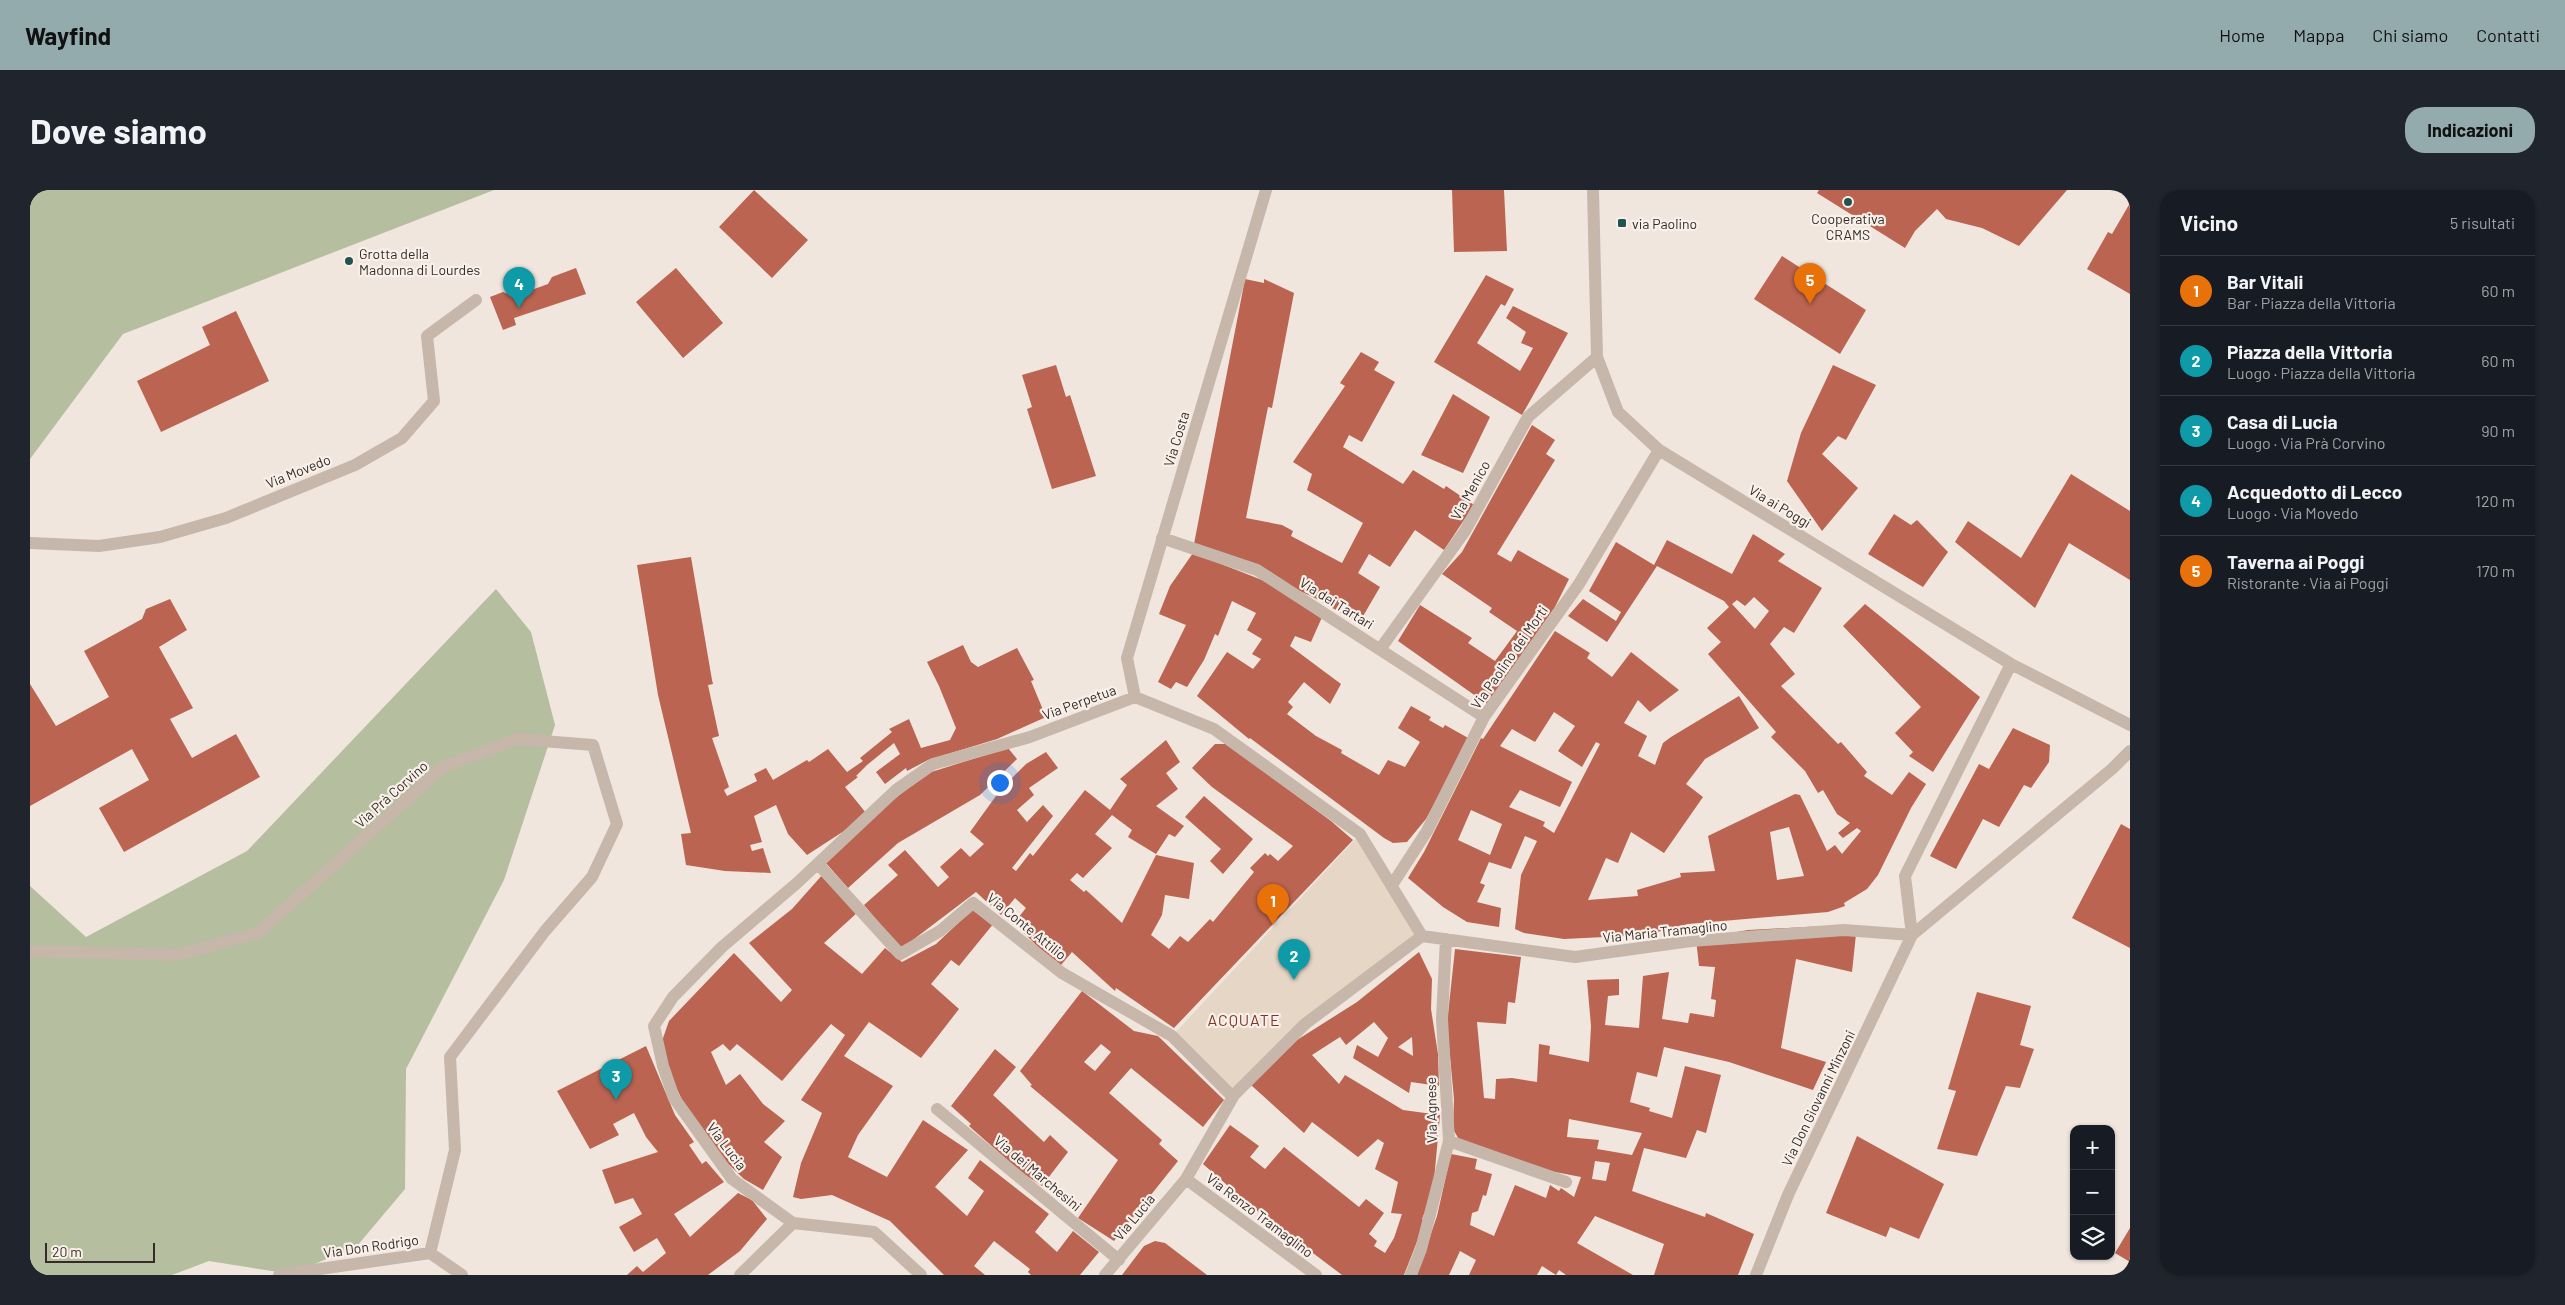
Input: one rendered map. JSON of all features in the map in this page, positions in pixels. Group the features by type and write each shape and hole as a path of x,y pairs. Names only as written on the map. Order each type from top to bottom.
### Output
{"street":[{"name":"Via Costa","path":"1135,697 1127,658 1266,190"},
{"name":"Via ai Poggi","path":"1593,190 1597,357 1618,412 1659,450 2011,664 2130,725"},
{"name":"Via Movedo","path":"30,543 100,546 160,537 226,518 355,465 402,438 434,401 427,336 476,300"},
{"name":"Via Menico","path":"1381,648 1465,531 1528,417 1597,357"},
{"name":"Via Paolino dei Morti","path":"1392,885 1427,831 1484,717 1579,584 1659,450"},
{"name":"Via dei Tartari","path":"1162,538 1257,570 1381,648 1484,717"},
{"path":"1912,935 1905,876 2011,664"},
{"name":"Via Perpetua","path":"722,947 818,864 896,790 933,764 1030,737 1135,697 1214,729 1360,834 1422,936"},
{"name":"Via Prà Corvino","path":"30,951 177,955 258,933 444,767 517,738 593,745 617,824 592,877 545,932 450,1057 455,1150 430,1253"},
{"name":"Via Don Giovanni Minzoni","path":"1756,1275 1788,1196 1912,935 2112,770 2130,751"},
{"name":"Via Conte Attilio","path":"818,864 900,954 940,931 973,903 1062,973 1172,1036 1234,1097"},
{"name":"Via Maria Tramaglino","path":"1422,936 1575,957 1690,941 1844,930 1912,935"},
{"name":"Via Lucia","path":"1105,1275 1186,1179 1234,1097 1305,1024 1422,936"},
{"name":"Via Agnese","path":"1411,1275 1421,1249 1449,1141 1442,1019 1446,939"},
{"name":"Via Lucia","path":"722,947 673,997 654,1026 662,1066 674,1098 732,1179 793,1223 874,1232 921,1275"},
{"name":"Via dei Marchesini","path":"937,1109 1118,1260"},
{"path":"1449,1141 1566,1182"},
{"name":"Via Renzo Tramaglino","path":"1186,1179 1316,1275"},
{"path":"740,1275 793,1223"},
{"name":"Via Don Rodrigo","path":"279,1275 430,1253 462,1275"}],"green space":[{"path":"30,190 494,190 123,334 30,459"},
{"path":"496,589 531,632 555,725 504,880 406,1069 405,1189 357,1246 291,1274 209,1261 172,1275 30,1275 30,886 86,937 247,851"}],"shaded area":[{"path":"1360,834 1422,936 1305,1024 1234,1095 1173,1035"}],"building":[{"path":"754,190 808,240 772,278 719,227"},
{"path":"1452,190 1504,190 1507,251 1454,252"},
{"path":"1819,190 2067,190 2019,246 1982,228 1946,219 1937,209 1915,231 1905,248 1817,193"},
{"path":"2130,203 2130,294 2087,269 2108,232 2112,234"},
{"path":"1782,256 1866,310 1840,354 1754,299"},
{"path":"576,268 586,294 514,318 516,325 503,330 490,297 503,292 516,297 512,288 519,285 523,293 548,284 552,277"},
{"path":"676,268 723,323 683,358 636,302"},
{"path":"1486,275 1514,289 1505,306 1501,304 1477,343 1520,371 1533,348 1521,343 1526,332 1506,318 1513,306 1568,333 1522,415 1434,362"},
{"path":"1245,279 1264,283 1264,279 1294,293 1272,408 1268,407 1246,518 1282,525 1293,531 1291,536 1342,563 1363,523 1307,490 1312,474 1293,462 1345,386 1340,383 1361,352 1379,362 1374,370 1395,382 1362,442 1349,435 1343,447 1403,484 1413,470 1444,489 1446,486 1474,505 1444,550 1415,530 1390,567 1369,554 1358,573 1380,587 1359,623 1313,597 1194,544"},
{"path":"236,311 269,381 161,432 137,381 210,345 202,327"},
{"path":"1056,365 1066,397 1070,395 1096,476 1052,489 1027,409 1032,407 1022,375"},
{"path":"1833,365 1876,385 1846,440 1838,436 1822,454 1858,488 1822,531 1787,481 1801,433"},
{"path":"1453,394 1490,417 1463,473 1421,455"},
{"path":"1532,425 1555,440 1546,454 1555,460 1497,554 1511,562 1518,550 1569,579 1555,607 1487,704 1398,641 1420,605 1472,638 1468,643 1495,661 1517,631 1489,612 1492,608 1442,574 1462,552"},
{"path":"2071,474 2130,511 2130,580 2069,543 2035,608 1955,542 1968,521 2021,558"},
{"path":"1894,514 1911,525 1917,520 1948,552 1923,587 1868,554"},
{"path":"1753,534 1785,554 1778,561 1822,588 1794,633 1784,627 1770,644 1795,674 1781,686 1838,744 1841,742 1867,772 1864,776 1892,795 1909,772 1926,784 1911,808 1878,875 1867,889 1844,903 1845,906 1828,912 1688,924 1646,935 1564,939 1524,933 1515,929 1521,875 1537,841 1525,836 1511,869 1489,862 1480,883 1485,885 1477,902 1501,908 1499,927 1467,922 1443,907 1408,878 1424,852 1481,738 1483,739 1555,631 1590,653 1587,658 1612,677 1631,652 1679,690 1650,712 1638,700 1624,723 1647,736 1638,756 1655,765 1663,743 1739,696 1759,728 1705,759 1686,784 1703,797 1664,853 1631,832 1618,863 1606,858 1588,900 1638,896 1637,890 1681,877 1680,873 1715,871 1708,836 1795,794 1800,795 1827,851 1835,845 1842,854 1861,831 1857,828 1843,838 1838,833 1850,823 1837,814 1823,790 1818,793 1805,771 1771,737 1776,732 1708,654 1721,642 1707,628 1729,607 1724,601 1657,566 1607,642 1568,616 1583,599 1616,621 1621,612 1589,591 1616,542 1654,565 1667,540 1732,574","holes":["1754,597 1769,611 1755,629 1732,604 1737,600 1745,606","1554,712 1575,726 1558,751 1582,767 1596,742 1600,744 1554,833 1543,826 1545,822 1509,807 1520,790 1560,807 1572,782 1500,746 1512,729 1535,742","1471,810 1502,824 1490,855 1458,840","1789,827 1804,876 1777,880 1770,832"]},
{"path":"1193,553 1262,580 1323,615 1311,642 1295,636 1290,646 1341,684 1330,704 1304,682 1288,702 1293,707 1287,714 1316,736 1342,750 1341,753 1379,775 1388,760 1405,767 1420,742 1398,728 1411,706 1431,717 1429,720 1443,728 1445,725 1470,739 1426,819 1407,842 1393,843 1384,838 1249,739 1197,696 1227,652 1253,669 1261,659 1252,654 1262,639 1247,630 1256,613 1232,601 1218,636 1215,634 1204,660 1187,687 1176,682 1171,689 1158,682 1186,625 1159,614 1170,586"},
{"path":"691,557 713,684 708,685 719,736 712,738 729,787 724,790 727,796 757,781 754,774 766,768 773,780 807,760 809,762 828,749 847,772 863,761 860,758 892,732 889,729 909,719 921,748 950,740 956,728 927,662 963,645 971,662 978,667 1017,648 1034,680 1031,681 1046,717 997,739 928,760 907,771 906,768 885,784 876,772 900,754 894,743 867,765 856,776 858,777 845,787 866,813 844,831 807,855 788,834 776,805 754,816 762,842 750,845 752,851 763,848 771,873 725,871 686,865 681,834 691,833 658,695 637,565"},
{"path":"170,599 187,630 159,647 193,708 170,719 192,758 236,734 260,777 124,852 99,808 149,780 132,749 30,806 30,684 56,726 109,697 84,651 142,619 146,609"},
{"path":"1865,604 1980,697 1933,772 1909,756 1913,752 1895,733 1921,707 1843,626"},
{"path":"2013,728 2050,745 2049,762 2031,788 2024,785 1999,827 1983,819 1956,869 1930,856 1979,764 1989,769"},
{"path":"1166,740 1180,762 1166,773 1178,789 1156,806 1184,826 1175,837 1169,834 1156,854 1128,837 1132,830 1112,815 1095,834 1112,848 1083,878 1077,873 1070,880 1084,892 1086,890 1122,923 1156,855 1194,863 1189,899 1165,895 1162,915 1151,935 1169,949 1180,936 1188,942 1210,919 1213,922 1254,872 1250,868 1265,853 1268,856 1270,854 1278,861 1293,846 1212,787 1192,768 1215,744 1226,744 1331,821 1353,840 1174,1028 1116,988 1115,991 1072,952 1061,965 1041,950 1014,923 1026,908 1015,898 1001,915 976,892 901,949 864,905 898,875 888,865 905,850 938,887 949,877 940,867 961,848 970,857 984,844 970,832 1001,789 1026,764 1046,752 1058,768 1029,788 1034,795 1017,810 1027,822 1043,805 1053,816 1012,868 1016,871 1030,853 1033,856 1085,790 1110,810 1127,785 1120,779"},
{"path":"1008,748 1017,759 980,795 898,843 848,888 825,862 893,800 928,773"},
{"path":"1204,796 1253,839 1223,874 1210,861 1221,849 1185,817"},
{"path":"2121,824 2130,829 2130,948 2072,918"},
{"path":"824,873 858,912 824,943 862,974 885,948 902,962 936,944 972,910 994,923 959,966 951,960 931,984 959,1009 921,1058 869,1022 844,1056 893,1086 858,1135 848,1157 887,1177 923,1120 968,1150 935,1187 967,1216 984,1191 968,1178 980,1160 1049,1214 1035,1232 1057,1252 1073,1231 1099,1252 1080,1275 1031,1275 1028,1272 1030,1269 994,1241 974,1266 985,1275 944,1275 890,1221 832,1195 801,1199 793,1197 801,1163 822,1113 801,1100 845,1035 831,1024 782,1081 737,1044 730,1051 723,1044 711,1052 726,1085 740,1074 763,1104 785,1121 764,1142 782,1157 763,1190 744,1179 725,1161 683,1102 668,1070 662,1041 669,1021 734,953 781,1002 792,990 749,943 792,909"},
{"path":"1825,926 1856,934 1852,972 1796,959 1781,1048 1826,1062 1813,1090 1729,1062 1664,1047 1657,1077 1637,1072 1630,1102 1650,1108 1649,1111 1672,1118 1685,1066 1721,1075 1706,1133 1697,1130 1686,1158 1644,1148 1632,1191 1705,1217 1706,1213 1754,1234 1738,1275 1654,1275 1664,1244 1595,1216 1577,1243 1633,1275 1566,1275 1559,1270 1556,1275 1542,1266 1537,1275 1469,1275 1476,1260 1460,1251 1449,1275 1417,1275 1437,1216 1451,1154 1477,1159 1475,1169 1492,1174 1486,1196 1483,1195 1478,1211 1472,1213 1470,1225 1494,1236 1515,1185 1546,1198 1550,1185 1559,1191 1561,1188 1574,1197 1581,1177 1540,1169 1461,1143 1453,1129 1454,1099 1447,1024 1455,949 1521,957 1515,1003 1508,1002 1506,1024 1477,1022 1484,1098 1495,1099 1496,1079 1512,1078 1537,1082 1539,1044 1550,1046 1549,1054 1589,1062 1591,1026 1587,980 1619,979 1619,995 1608,996 1605,1025 1639,1028 1643,976 1669,972 1662,1019 1688,1023 1690,1013 1714,1017 1716,1000 1711,999 1715,967 1699,966 1696,939 1748,930","holes":["1569,1119 1642,1133 1632,1155 1597,1149 1599,1140 1567,1137","1595,1161 1610,1163 1606,1181 1592,1179"]},
{"path":"1419,952 1432,979 1431,1009 1438,1054 1439,1086 1411,1082 1409,1093 1353,1058 1357,1045 1378,1057 1388,1038 1374,1022 1346,1045 1340,1037 1312,1055 1339,1084 1345,1075 1403,1110 1440,1115 1433,1191 1422,1219 1425,1221 1404,1275 1342,1275 1252,1207 1203,1164 1230,1125 1259,1146 1250,1157 1265,1169 1284,1147 1359,1207 1366,1199 1384,1213 1369,1234 1377,1241 1374,1246 1385,1253 1394,1238 1402,1214 1391,1213 1398,1182 1375,1169 1384,1143 1378,1139 1358,1157 1312,1122 1304,1133 1251,1085 1297,1040 1357,1002","holes":["1412,1037 1413,1056 1398,1047"]},
{"path":"1082,991 1134,1031 1158,1036 1224,1100 1203,1127 1131,1068 1109,1093 1162,1140 1159,1144 1178,1161 1114,1241 1078,1218 1118,1160 1030,1086 1032,1085 1020,1071","holes":["1101,1044 1111,1052 1095,1071 1084,1062"]},
{"path":"1977,992 2031,1006 2020,1045 2034,1049 2020,1088 2006,1086 1977,1156 1937,1149 1956,1091 1948,1089"},
{"path":"646,1046 675,1115 694,1142 689,1145 702,1164 706,1161 724,1182 674,1214 690,1237 738,1193 752,1200 767,1219 740,1251 708,1275 627,1275 637,1266 643,1272 666,1253 657,1238 634,1252 619,1227 642,1214 633,1198 615,1204 602,1170 658,1152 646,1137 634,1113 613,1124 619,1135 590,1149 557,1091"},
{"path":"995,1049 1016,1067 993,1095 1044,1142 1050,1135 1068,1152 1042,1186 1021,1172 969,1126 971,1124 951,1106"},
{"path":"1857,1136 1944,1184 1919,1239 1890,1227 1886,1237 1826,1213"},
{"path":"2130,1228 2130,1262 2115,1253"},
{"path":"1155,1241 1165,1243 1207,1275 1122,1275 1144,1246"}],"place":[{"name":"Cooperativa CRAMS","path":"1848,202"},
{"name":"via Paolino","path":"1622,223"},
{"name":"Grotta della Madonna di Lourdes","path":"349,261"},
{"name":"Taverna ai Poggi","path":"1810,304"},
{"name":"Acquedotto di Lecco","path":"519,308"},
{"name":"Bar Vitali","path":"1273,925"},
{"name":"Piazza della Vittoria","path":"1294,980"},
{"name":"Casa di Lucia","path":"616,1100"}],"district":[{"name":"ACQUATE","path":"1244,1019"}]}
